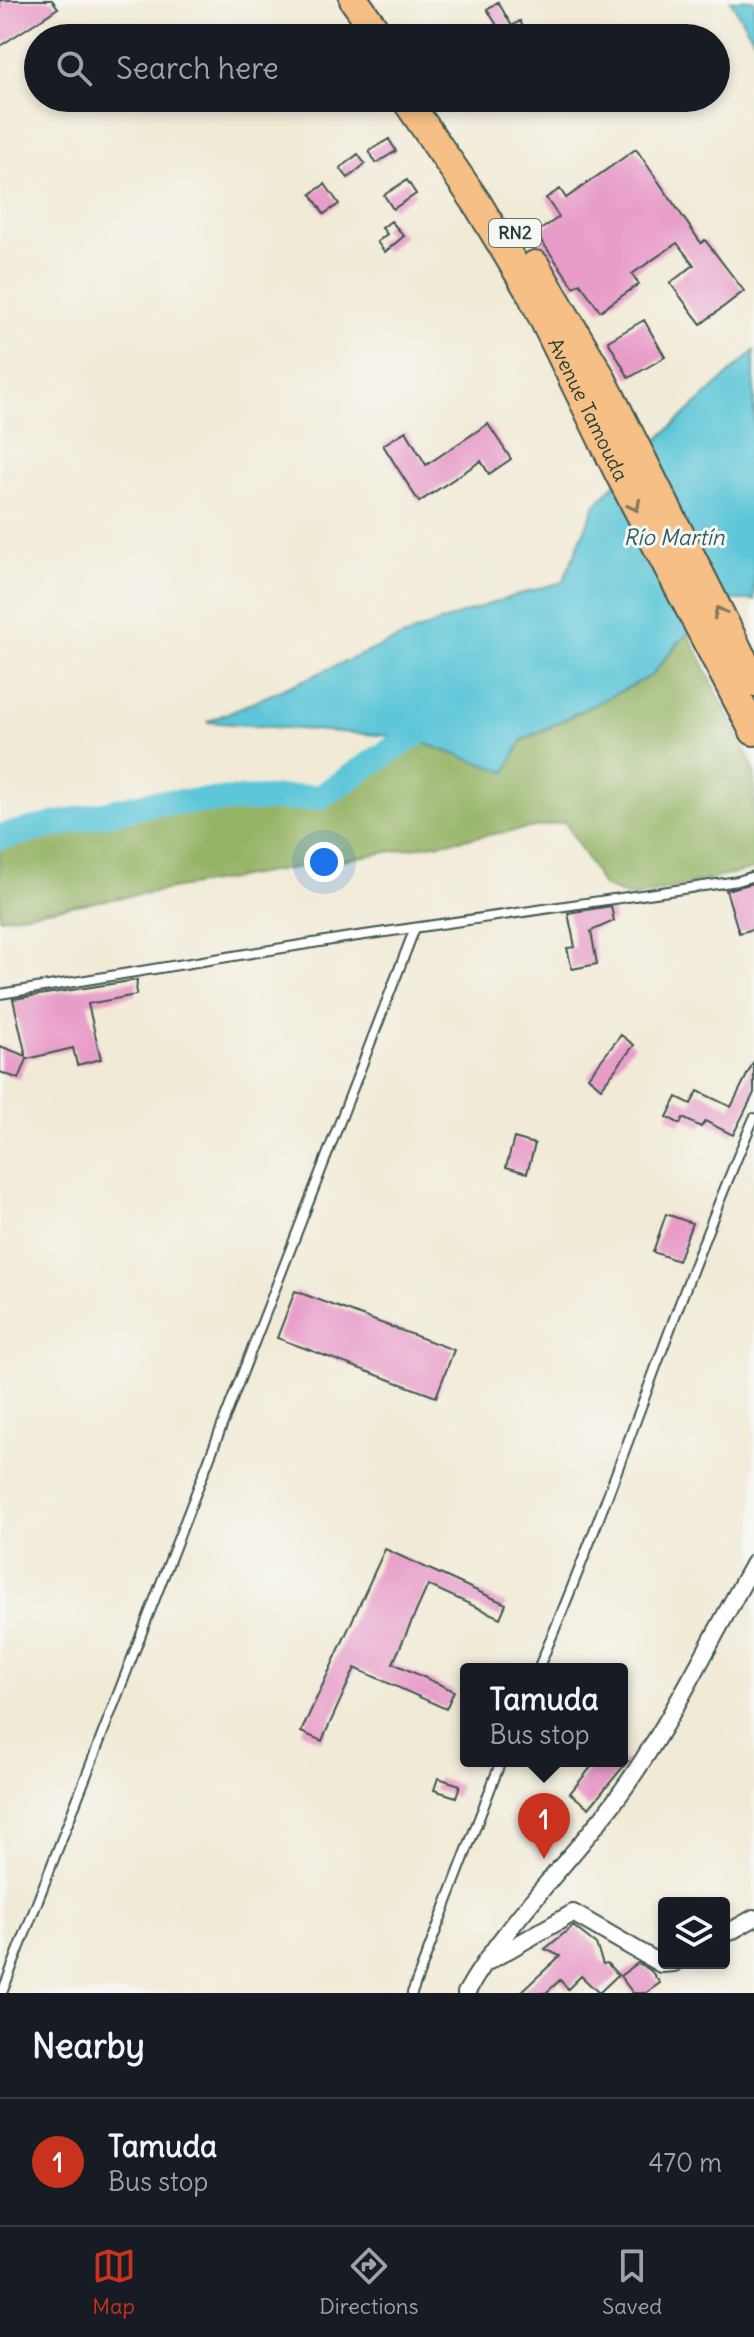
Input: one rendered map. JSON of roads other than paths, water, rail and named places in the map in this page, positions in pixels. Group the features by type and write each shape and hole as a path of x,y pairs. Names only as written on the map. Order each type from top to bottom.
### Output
{"highway":[{"path":"337,0 354,24"},
{"path":"354,0 371,24"},
{"name":"Avenue Tamouda","path":"414,112 588,380"},
{"name":"Avenue Tamouda","path":"433,112 508,221 747,686 754,731"}],"street":[{"path":"466,1993 484,1963 622,1791 671,1712 754,1563"},
{"path":"484,1963 571,1913 658,1962"},
{"path":"730,1932 754,1918"}],"lane":[{"path":"0,994 415,928 738,881 754,876"},
{"path":"2,1993 415,928"},
{"path":"540,1663 591,1539 698,1250 754,1118"},
{"path":"412,1993 499,1767"}],"water":[{"path":"730,0 754,0 754,40"},
{"name":"Río Martín","path":"754,351 754,600 722,600 676,645 651,676 522,740 506,772 406,737 207,722 427,627 563,582 595,505 652,445"}],"waterway":[{"path":"0,837 153,803 320,797 437,720"}],"place":[{"name":"Tamuda","path":"544,1859"}]}
